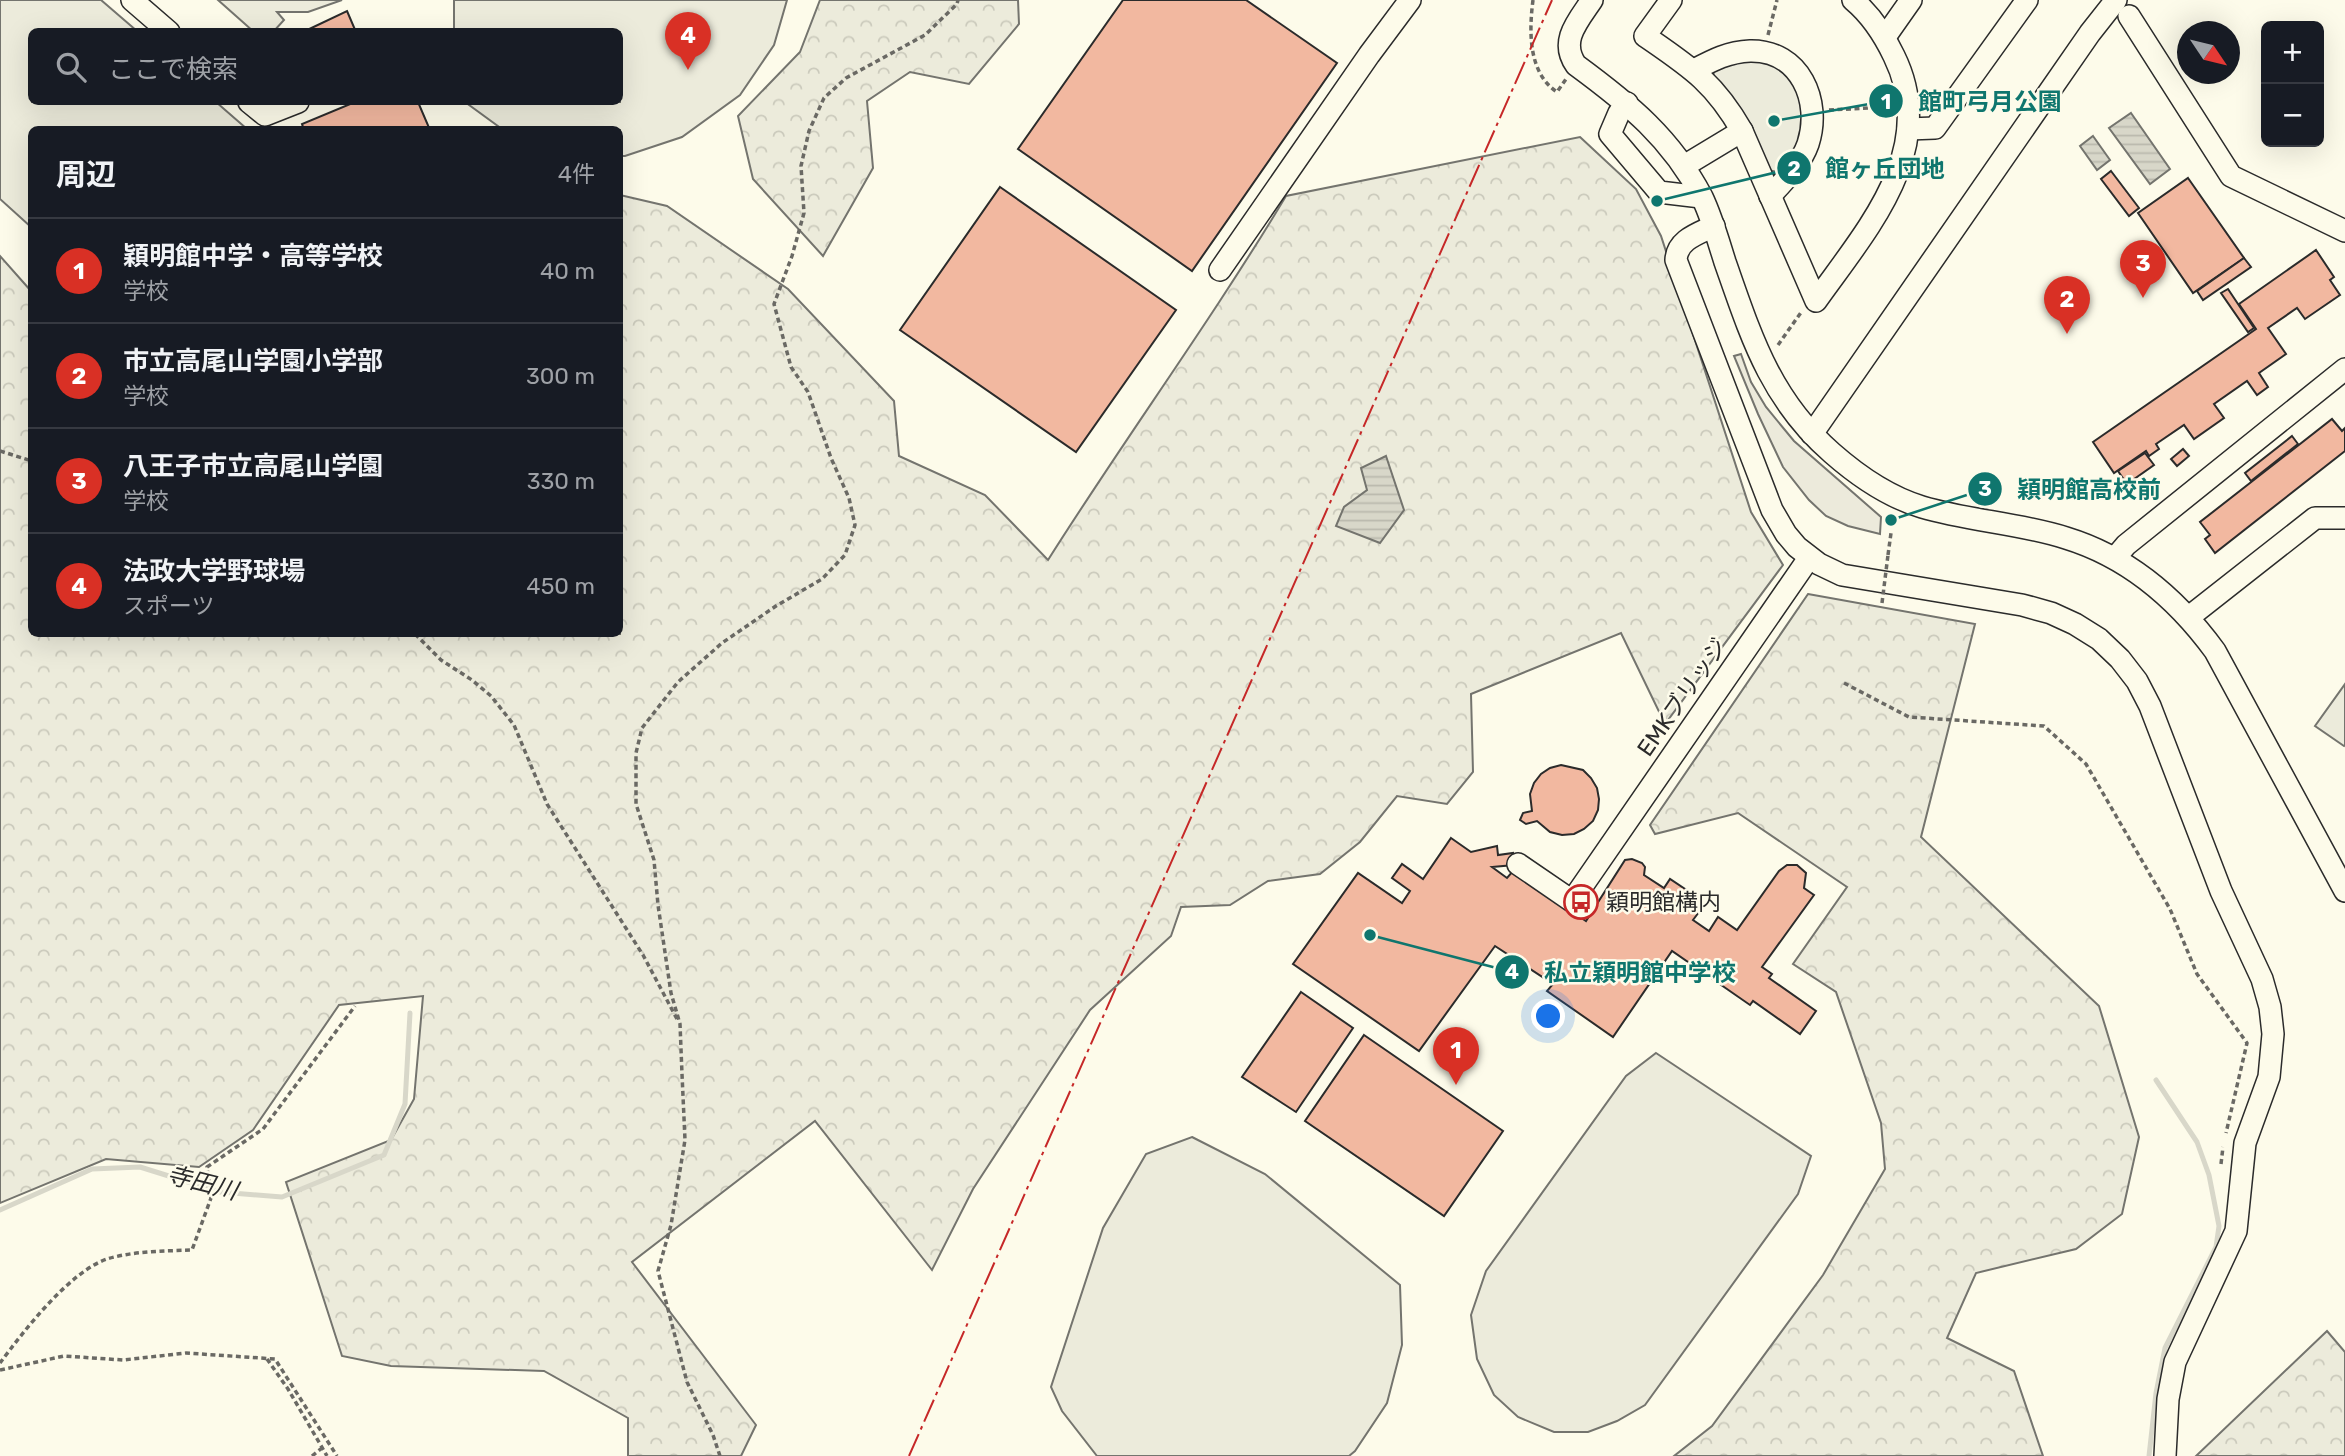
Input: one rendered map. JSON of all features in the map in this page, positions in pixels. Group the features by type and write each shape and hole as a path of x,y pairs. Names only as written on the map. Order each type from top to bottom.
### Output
{"street":[{"path":"132,0 164,28"},
{"path":"1220,271 1410,0"},
{"path":"1592,0 1569,38 1569,53 1576,65 1627,103 1656,131 1684,166 1702,197 1714,226 1758,354 1785,402 1812,434 1846,464 1904,500 1929,509 2058,535 2115,558 2151,582 2189,617 2224,665 2345,891"},
{"path":"1671,0 1645,36 1695,71 1715,90 1742,131 1816,301 1892,190 1902,162 1908,129 1909,105 1903,74 1885,37 1863,8 1853,0"},
{"path":"1885,37 1911,0"},
{"path":"1908,129 1935,128 2027,0"},
{"path":"1812,434 2079,48 2122,8 2231,176 2345,231"},
{"path":"1695,71 1718,57 1764,52 1794,69 1803,81 1811,96 1813,111 1807,147 1787,177 1770,196"},
{"path":"1627,103 1619,113 1610,134 1659,192 1702,197"},
{"path":"253,105 265,115 290,105"},
{"path":"1684,166 1742,131"},
{"path":"1714,226 1683,242 1676,257 1677,265 1772,510 1804,566 1857,578 2037,608 2075,624 2110,649 2137,681 2150,706 2221,891 2256,965 2270,1007 2272,1063 2245,1143 2236,1231 2175,1362 2168,1399 2165,1456"},
{"path":"2115,558 2126,545 2345,369"},
{"path":"2189,617 2315,518 2345,518"},
{"name":"EMKブリッジ","path":"1518,864 1572,901 1804,566"}],"path":[{"path":"720,1456 713,1435 687,1382 658,1271 671,1224 685,1140 680,1024 671,993 654,859 636,804 636,753 642,728 678,682 722,643 822,579 845,555 855,525 849,498 831,458 808,391 791,367 774,304 804,213 802,166 809,131 824,98 846,78 925,35 958,0"},
{"path":"1533,0 1531,37 1534,61 1545,84 1557,92 1576,65"},
{"path":"1764,52 1777,0"},
{"path":"1813,111 1909,105"},
{"path":"1781,342 1797,318"},
{"path":"0,452 28,460"},
{"path":"1882,603 1891,533"},
{"path":"418,637 440,660 472,680 491,696 514,725 547,804 636,944 680,1024"},
{"path":"1844,683 1909,717 2044,726 2086,764 2170,909 2197,974 2247,1042 2221,1153 2221,1175"},
{"path":"0,1363 34,1317 83,1274 106,1260 192,1250 211,1198 207,1167 263,1129 355,1006"},
{"path":"0,1370 64,1356 123,1360 186,1353 275,1359 337,1456"},
{"path":"265,1357 288,1389 327,1456"},
{"path":"312,1456 322,1447"}],"green space":[{"path":"0,0 101,0 134,28 28,28 28,105 219,105 244,126 28,126 28,224 0,199"},
{"path":"218,0 342,0 308,12 277,12 284,20 277,28 250,28"},
{"path":"454,0 787,0 774,45 740,95 682,137 625,156 623,126 498,126 469,105 623,105 623,28 454,28"},
{"path":"820,0 1018,0 1019,24 969,84 910,72 867,101 873,168 823,256 753,179 738,116 800,52"},
{"path":"1760,59 1780,68 1795,83 1805,113 1801,146 1783,173 1768,170 1713,76 1716,63"},
{"path":"1580,137 1636,189 1661,236 1751,512 1783,565 1665,724 1621,633 1471,694 1473,772 1447,804 1397,796 1360,842 1320,874 1268,881 1230,905 1181,907 1171,936 1090,1010 973,1189 932,1270 815,1121 632,1262 756,1425 741,1456 628,1456 628,1418 544,1371 391,1366 342,1356 286,1182 391,1140 414,1099 423,996 339,1005 253,1130 199,1167 106,1159 0,1203 0,256 28,288 28,637 623,637 623,196 667,206 788,289 894,401 899,456 985,495 1048,560 1286,196"},
{"path":"1808,594 1975,624 1921,837 2099,1006 2139,1137 2122,1214 2076,1249 1976,1273 1947,1338 2014,1371 2043,1456 1674,1456 1712,1426 1823,1275 1885,1169 1881,1123 1836,992 1793,964 1847,887 1738,813 1655,834 1650,825"},
{"path":"2345,684 2345,745 2344,746 2315,726"},
{"path":"1656,1053 1811,1156 1798,1194 1645,1405 1617,1421 1588,1432 1554,1432 1518,1417 1494,1395 1477,1359 1471,1315 1486,1271 1626,1076"},
{"path":"1192,1137 1265,1174 1400,1285 1402,1345 1387,1403 1349,1456 1097,1456 1062,1411 1051,1387 1103,1228 1146,1154"},
{"path":"2327,1331 2345,1352 2345,1456 2196,1456"}],"shaded area":[{"path":"2131,113 2170,169 2150,184 2109,128"},
{"path":"2093,136 2110,160 2097,170 2080,146"},
{"path":"1741,354 1751,382 1766,407 1794,441 1881,517 1880,534 1848,526 1826,516 1809,500 1783,467 1734,356"},
{"path":"1386,456 1404,510 1380,543 1336,526 1344,507 1367,490 1361,468"}],"building":[{"path":"1123,0 1246,0 1337,63 1192,271 1018,149"},
{"path":"347,11 354,28 311,28"},
{"path":"348,105 419,105 428,126 303,126"},
{"path":"2111,171 2139,208 2129,216 2101,179"},
{"path":"2188,178 2244,258 2193,293 2138,213"},
{"path":"1000,187 1176,310 1076,452 900,330"},
{"path":"2316,250 2334,277 2330,280 2340,295 2305,319 2297,308 2268,328 2286,354 2259,373 2268,387 2257,395 2247,381 2214,404 2224,418 2194,439 2184,425 2156,444 2159,449 2149,456 2146,451 2114,473 2093,442 2256,329 2239,304"},
{"path":"2244,258 2251,267 2203,300 2197,291"},
{"path":"2228,289 2254,328 2248,332 2221,293"},
{"path":"2332,419 2342,431 2345,428 2345,451 2215,553 2205,539 2210,535 2200,522"},
{"path":"2292,436 2298,444 2251,481 2245,473"},
{"path":"2183,449 2189,456 2177,466 2171,459"},
{"path":"2145,453 2154,465 2127,484 2118,471"},
{"path":"1561,765 1583,770 1597,788 1598,810 1593,821 1574,834 1550,832 1537,821 1526,824 1520,820 1523,813 1532,811 1530,794 1534,783 1550,768"},
{"path":"1451,838 1471,852 1497,846 1498,855 1513,853 1514,865 1492,867 1507,878 1513,871 1586,921 1625,860 1632,859 1645,867 1644,875 1664,888 1670,879 1697,897 1691,906 1699,912 1693,920 1709,931 1718,917 1737,930 1779,871 1787,865 1797,865 1806,873 1804,888 1814,895 1762,967 1772,974 1769,978 1816,1011 1800,1034 1753,1001 1750,1005 1672,951 1613,1037 1547,991 1553,984 1495,946 1419,1051 1293,964 1358,873 1402,903 1410,891 1392,878 1402,864 1423,879"},
{"path":"1301,992 1353,1028 1296,1112 1242,1077"},
{"path":"1364,1035 1503,1131 1444,1216 1305,1121"}],"waterway":[{"name":"寺田川","path":"0,1210 92,1169 140,1167 220,1192 282,1197 384,1155 405,1104 410,1013"},
{"path":"2149,1456 2156,1393 2165,1348 2216,1247 2219,1226 2209,1175 2197,1142 2156,1080"}],"power":[{"path":"909,1456 1552,0"}],"place":[{"name":"法政大学野球場","path":"688,70"},
{"name":"館町弓月公園","path":"1774,121"},
{"name":"館ヶ丘団地","path":"1657,201"},
{"name":"八王子市立高尾山学園","path":"2143,298"},
{"name":"市立高尾山学園小学部","path":"2067,334"},
{"name":"穎明館高校前","path":"1891,520"},
{"name":"穎明館構内","path":"1581,902"},
{"name":"私立穎明館中学校","path":"1370,935"},
{"name":"穎明館中学・高等学校","path":"1456,1085"}]}
